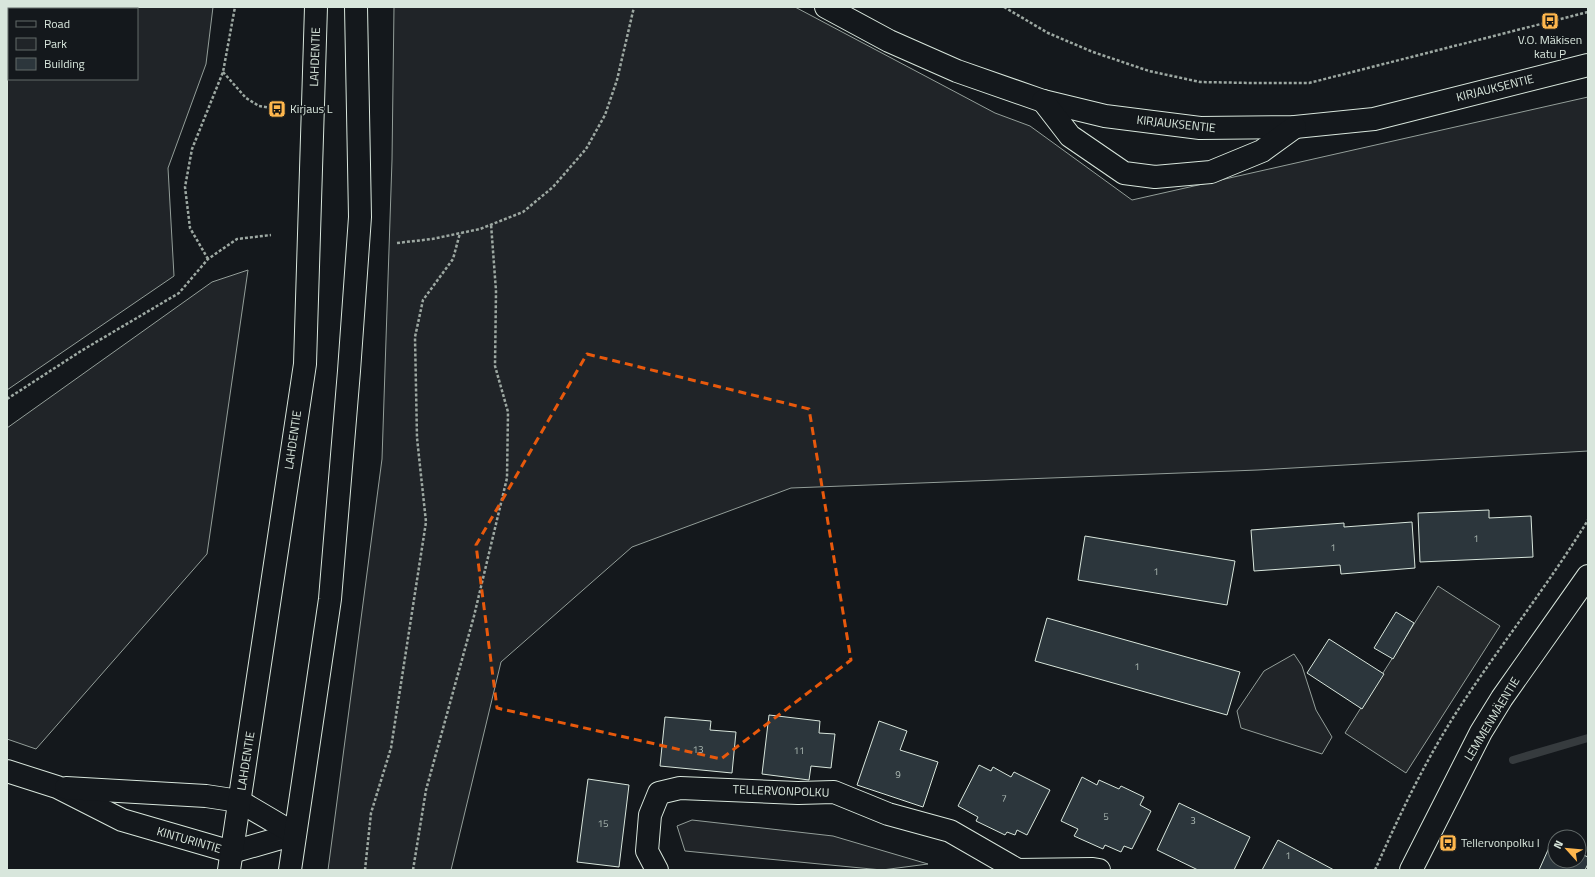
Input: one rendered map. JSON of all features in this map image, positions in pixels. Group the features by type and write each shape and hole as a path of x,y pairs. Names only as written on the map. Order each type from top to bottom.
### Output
{"street":[{"name":"LAHDENTIE","path":"230,861 304,364 316,7"},
{"path":"290,870 330,599 349,371 360,217 356,7"},
{"name":"KIRJAUKSENTIE","path":"826,7 889,42 956,71 1043,101 1105,116 1200,128 1295,128 1374,118 1588,65"},
{"path":"1043,101 1070,136 1124,173 1155,178 1211,172 1262,151 1295,128"},
{"name":"LEMMENMÄENTIE","path":"1410,870 1481,732 1502,698 1588,576"},
{"name":"KINTURINTIE","path":"7,771 57,787 122,820 230,861 295,834"},
{"name":"KINTURINTIE","path":"57,787 206,796 239,801 295,834"},
{"name":"TELLERVONPOLKU","path":"657,870 647,851 650,815 660,793 680,788 798,793 834,792 888,814 950,831 1013,869 1099,870"}],"path":[{"path":"208,259 190,228 184,187 192,149 223,72 235,7"},
{"path":"397,243 432,239 480,229 523,212 553,187 586,149 605,115 617,80 634,7"},
{"path":"1004,7 1048,33 1093,52 1150,71 1200,82 1253,83 1308,83 1588,12"},
{"path":"223,72 246,98 259,106 277,109"},
{"path":"413,870 426,790 474,616 507,478 508,412 495,366 496,291 491,224"},
{"path":"365,870 371,813 391,748 426,522 417,438 414,337 423,300 453,259 460,233"},
{"path":"7,399 81,351 179,293 208,259 237,239 271,235"}],"highlighted area":[{"path":"587,354 809,409 851,660 721,759 497,708 476,545"}],"green space":[{"path":"7,7 213,7 206,64 168,168 174,276 7,390"},
{"path":"394,7 795,7 995,113 1030,126 1132,200 1588,97 1588,451 1258,470 791,488 632,547 501,662 451,870 328,870 382,459 392,160"},
{"path":"248,270 207,554 36,749 7,739 7,428 212,282"},
{"path":"1294,654 1302,666 1316,710 1332,737 1322,754 1241,728 1237,711 1264,671"},
{"path":"692,820 833,836 928,864 882,870 685,851 677,826"}],"shaded area":[{"path":"1438,586 1500,626 1406,773 1345,733"}],"building":[{"path":"1489,510 1489,518 1531,516 1533,557 1420,562 1418,513"},
{"path":"1412,522 1415,568 1341,574 1340,565 1254,571 1251,530 1344,523 1344,527"},
{"path":"1085,536 1235,561 1227,605 1078,580"},
{"path":"1396,612 1414,623 1393,659 1374,648"},
{"path":"1047,618 1240,672 1227,715 1035,661"},
{"path":"1329,639 1384,674 1362,709 1307,673"},
{"path":"769,715 820,721 819,733 835,734 831,768 811,766 809,780 762,774"},
{"path":"665,717 711,721 710,730 736,732 732,773 660,766"},
{"path":"879,721 907,731 900,750 938,762 923,807 857,785"},
{"path":"979,765 991,771 993,767 1011,777 1014,772 1050,790 1027,835 1017,830 1015,835 1007,832 1005,835 976,821 978,817 958,806"},
{"path":"1082,777 1097,785 1099,780 1119,789 1121,786 1144,797 1140,805 1151,811 1132,849 1124,846 1121,852 1105,845 1103,849 1074,836 1078,829 1061,821"},
{"path":"588,779 629,785 619,867 577,862"},
{"path":"1179,803 1250,837 1234,870 1198,870 1157,850"},
{"path":"1278,840 1334,870 1262,870"},
{"path":"1547,852 1547,869 1586,869 1585,870 1539,870"}],"waterway":[{"path":"1513,760 1588,738"}],"place":[{"name":"V.O. Mäkisen katu P","path":"1550,21"},
{"name":"Kirjaus L","path":"277,109"},
{"name":"Tellervonpolku I","path":"1448,843"}]}
